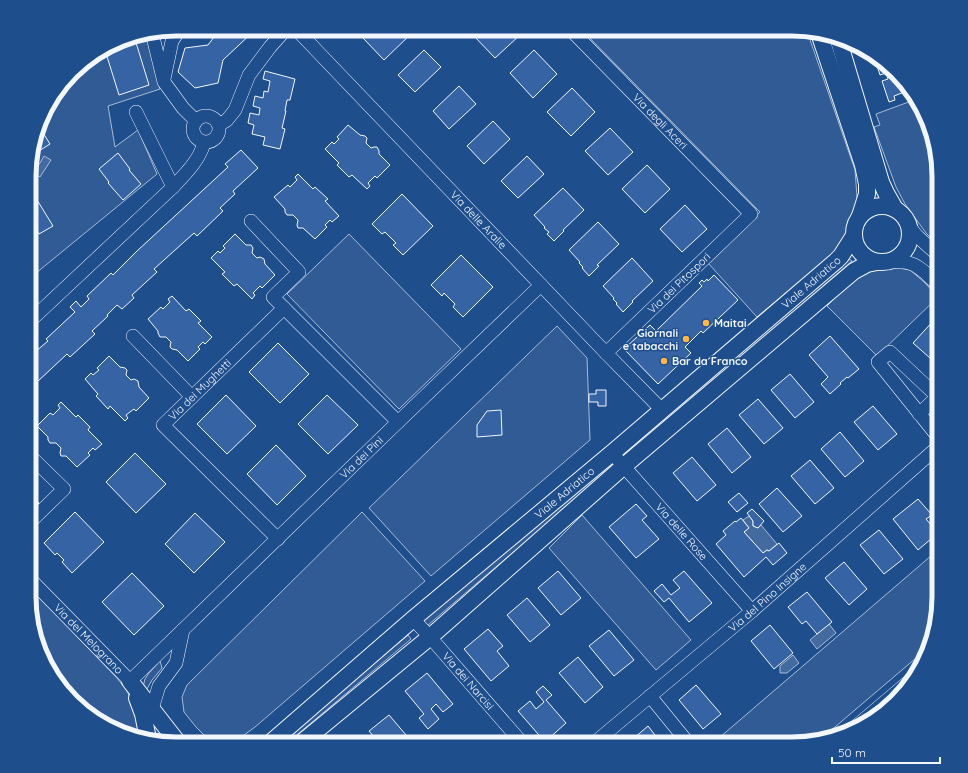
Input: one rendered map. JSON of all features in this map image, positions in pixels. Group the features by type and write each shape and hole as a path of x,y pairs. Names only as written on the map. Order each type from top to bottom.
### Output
{"street":[{"path":"164,82 172,41 175,36"},
{"path":"219,125 227,120 235,110 249,75 280,36"},
{"name":"Via delle Aralie","path":"303,36 662,410"},
{"name":"Via degli Aceri","path":"577,36 751,214"},
{"path":"153,38 164,82 183,108 196,121"},
{"path":"820,39 863,165 867,184 867,194 860,216 854,227 853,237 856,246 861,254 868,259 882,262 911,263 932,280"},
{"path":"842,45 881,182 895,209"},
{"path":"136,112 173,187"},
{"path":"200,117 213,117 219,125 220,132 218,136 209,143 204,143 194,136 193,127 200,117"},
{"path":"36,315 173,187 200,155 204,143"},
{"path":"860,216 872,207 881,205 895,209 905,218 917,236 932,250"},
{"name":"Via dei Pitospori","path":"606,353 751,214"},
{"path":"251,221 299,272 273,297 398,422"},
{"path":"882,262 896,258 903,252 908,244 910,235 909,226"},
{"name":"Viale Adriatico","path":"278,737 413,619 612,453 836,261 853,237"},
{"name":"Viale Adriatico","path":"309,737 430,637 624,466 854,271 867,264 882,262"},
{"name":"Via dei Pini","path":"130,681 541,285"},
{"name":"Via dei Mughetti","path":"278,539 163,425 284,308"},
{"path":"133,336 192,397"},
{"path":"932,391 890,352 878,362 932,430"},
{"path":"919,414 932,402"},
{"name":"Via del Pino Insigne","path":"601,737 752,610 932,452"},
{"name":"Via delle Rose","path":"612,453 752,610"},
{"path":"36,462 64,489 36,516"},
{"name":"Via del Melograno","path":"36,585 130,681"},
{"name":"Via dei Narcisi","path":"413,619 517,737"},
{"path":"152,709 159,686 176,663 183,630"},
{"path":"130,681 174,737"},
{"path":"130,681 144,714 147,734"},
{"path":"650,696 683,737"}],"shaded area":[{"path":"588,36 809,37 855,170 857,197 854,218 835,252 757,317 708,263 760,212"},
{"path":"147,39 160,89 108,106 115,147 138,130 157,174 36,273 36,167 43,131 50,114 65,91 77,77 91,65 114,50 131,43"},
{"path":"910,101 918,114 925,131 931,158 932,239 905,204 896,187 874,127 880,125 876,114"},
{"path":"44,156 51,160 40,177 36,174 36,170"},
{"path":"349,234 461,349 399,409 287,294"},
{"path":"848,258 852,261 629,454 625,449"},
{"path":"880,267 910,270 932,291 932,303 877,356 827,306 852,281 866,271"},
{"path":"557,326 587,358 590,440 431,576 369,508"},
{"path":"609,463 613,467 428,625 423,620"},
{"path":"362,512 425,581 255,727 241,737 206,737 184,712 182,697 187,685"},
{"path":"582,515 691,640 656,670 549,548"},
{"path":"749,516 753,521 753,526 758,528 761,525 777,544 769,551 767,550 763,553 744,532 749,528 743,520"},
{"path":"932,555 931,615 925,642 919,655 829,732 801,737 720,737"},
{"path":"36,594 117,678 128,693 134,708 140,732 114,723 91,708 77,696 60,675 50,659 43,642 37,615"},
{"path":"829,624 836,633 817,649 810,640"},
{"path":"408,635 411,639 294,737 286,737"},
{"path":"793,655 799,663 787,673 780,673 780,666"},
{"path":"160,661 162,668 147,689 145,689 143,687 145,679"},
{"path":"152,721 164,737 154,735"}],"building":[{"path":"213,36 249,36 223,60 218,83 195,88 178,72 185,48 208,45 214,37"},
{"path":"363,36 409,36 384,60 362,37"},
{"path":"474,36 519,36 495,58"},
{"path":"136,42 149,85 119,95 106,55 114,50"},
{"path":"424,50 441,67 415,92 398,75"},
{"path":"534,50 557,74 533,98 510,73"},
{"path":"877,65 891,77 904,92 894,96 895,100 889,102 882,81 888,79 886,73 880,75"},
{"path":"265,71 295,79 290,100 287,100 282,128 285,129 280,149 263,145 265,137 252,134 254,125 248,123 250,113 259,115 260,108 253,106 255,96 263,98 264,91 268,92 270,81 263,79"},
{"path":"459,86 476,104 449,129 433,111"},
{"path":"572,88 595,112 571,136 547,112"},
{"path":"493,121 510,139 484,164 467,146"},
{"path":"348,125 360,135 367,138 366,143 371,148 377,147 379,154 390,165 377,178 375,176 368,183 370,186 367,189 352,175 349,177 337,165 339,163 325,149 332,142 334,144 339,139 337,137"},
{"path":"610,128 633,152 608,175 585,151"},
{"path":"43,132 50,144 38,151"},
{"path":"241,150 258,168 233,191 235,194 220,208 223,211 197,236 194,233 154,269 157,272 132,295 134,298 122,309 117,305 92,331 95,334 70,357 67,354 36,383 36,351 48,341 46,339 75,312 70,307 76,301 81,307 89,299 87,296 111,273 113,275 228,167 225,164"},
{"path":"118,153 130,169 129,170 141,184 123,200 108,183 109,182 99,169"},
{"path":"527,156 544,174 518,198 501,181"},
{"path":"647,165 670,189 645,213 622,189"},
{"path":"298,174 313,189 315,187 328,199 325,201 339,216 332,222 330,220 325,225 327,227 315,239 303,228 298,228 298,220 293,215 287,215 285,209 274,197 288,185 290,187 297,180 295,177"},
{"path":"563,188 584,210 554,241 547,234 549,232 534,215"},
{"path":"402,194 433,226 403,255 393,245 396,243 385,232 382,234 372,224"},
{"path":"36,198 53,226 39,234 36,229"},
{"path":"685,205 707,229 682,252 660,229"},
{"path":"598,222 619,244 597,265 599,266 589,276 582,268 583,267 579,263 580,262 569,250"},
{"path":"235,234 246,245 251,245 253,248 252,253 257,258 260,257 264,259 265,264 275,275 262,288 260,286 253,293 255,295 252,299 237,284 234,286 222,274 225,272 211,258 218,251 220,253 225,248 223,246"},
{"path":"461,255 493,287 463,317 453,307 455,304 444,293 442,296 431,285"},
{"path":"632,258 653,281 623,312 616,304 617,303 613,299 614,298 603,286"},
{"path":"714,275 738,300 703,333 701,331 685,347 691,353 658,384 624,349 650,325 656,331 702,286 699,283 702,280 704,282 707,279 708,281"},
{"path":"172,296 186,311 189,309 201,321 198,323 212,337 205,344 203,342 198,347 200,349 188,361 177,350 170,347 171,342 166,337 160,337 158,331 148,319 161,307 163,309 170,302 168,299"},
{"path":"932,322 932,360 913,343"},
{"path":"830,336 859,369 840,383 841,384 830,394 821,384 828,377 809,355"},
{"path":"278,343 309,374 280,403 249,372"},
{"path":"109,356 120,367 127,370 126,375 131,380 134,379 138,381 139,387 149,398 136,411 134,409 126,415 128,418 125,421 110,406 108,409 96,396 98,394 85,379 91,373 93,375 99,370 97,368"},
{"path":"790,374 814,402 795,418 771,390"},
{"path":"596,390 606,390 606,406 598,406 598,402 589,402 589,394 596,394"},
{"path":"226,395 256,426 227,454 197,424"},
{"path":"327,395 358,425 328,454 298,424"},
{"path":"758,399 783,428 764,444 739,415"},
{"path":"61,402 76,417 78,415 90,427 88,430 102,444 95,450 93,448 88,453 90,455 77,467 66,456 61,456 61,448 56,443 50,443 48,437 37,426 50,413 53,415 60,408 58,405"},
{"path":"873,406 897,434 878,450 854,422"},
{"path":"501,410 502,435 477,437 477,425 487,411"},
{"path":"727,428 751,457 732,473 708,444"},
{"path":"840,432 864,461 845,477 821,449"},
{"path":"276,445 306,476 277,505 247,474"},
{"path":"135,453 166,484 136,513 106,482"},
{"path":"692,457 716,485 697,501 673,473"},
{"path":"810,460 834,488 815,504 791,476"},
{"path":"777,488 802,516 783,532 759,504"},
{"path":"739,493 748,503 737,512 728,502"},
{"path":"918,499 932,515 926,519 932,526 932,538 918,550 893,519"},
{"path":"636,504 647,516 642,520 659,539 636,558 609,527"},
{"path":"752,509 764,521 758,528 753,526 753,521 747,513"},
{"path":"75,512 104,542 72,573 62,562 64,560 57,553 55,555 44,543"},
{"path":"195,513 225,542 194,573 165,544"},
{"path":"741,518 749,528 744,532 763,553 767,550 769,551 779,543 787,553 773,565 766,557 744,577 716,544 726,535 723,531"},
{"path":"879,530 903,559 884,574 860,545"},
{"path":"844,562 867,589 849,605 825,578"},
{"path":"558,571 581,598 561,615 538,588"},
{"path":"684,571 712,603 689,622 669,598 664,602 654,591 662,584 671,595 680,588 673,580"},
{"path":"132,573 164,606 134,635 102,602"},
{"path":"807,592 832,622 817,634 806,621 802,624 788,607"},
{"path":"527,598 550,625 530,642 507,615"},
{"path":"770,625 793,653 774,669 751,641"},
{"path":"488,629 503,646 497,651 509,666 491,681 464,649"},
{"path":"609,630 634,660 614,676 589,646"},
{"path":"578,657 603,687 585,703 559,673"},
{"path":"427,673 453,704 443,712 436,704 431,709 439,719 428,729 419,718 424,714 405,691"},
{"path":"696,685 721,714 703,729 679,700"},
{"path":"543,686 552,695 546,700 566,723 551,737 541,737 518,711 530,701 536,709 544,702 536,692"},
{"path":"389,715 408,737 374,737 369,731"},
{"path":"648,726 657,737 635,737"}],"place":[{"name":"Maitai","path":"706,323"},
{"name":"Giornali e tabacchi","path":"686,339"},
{"name":"Bar da Franco","path":"664,361"}]}
